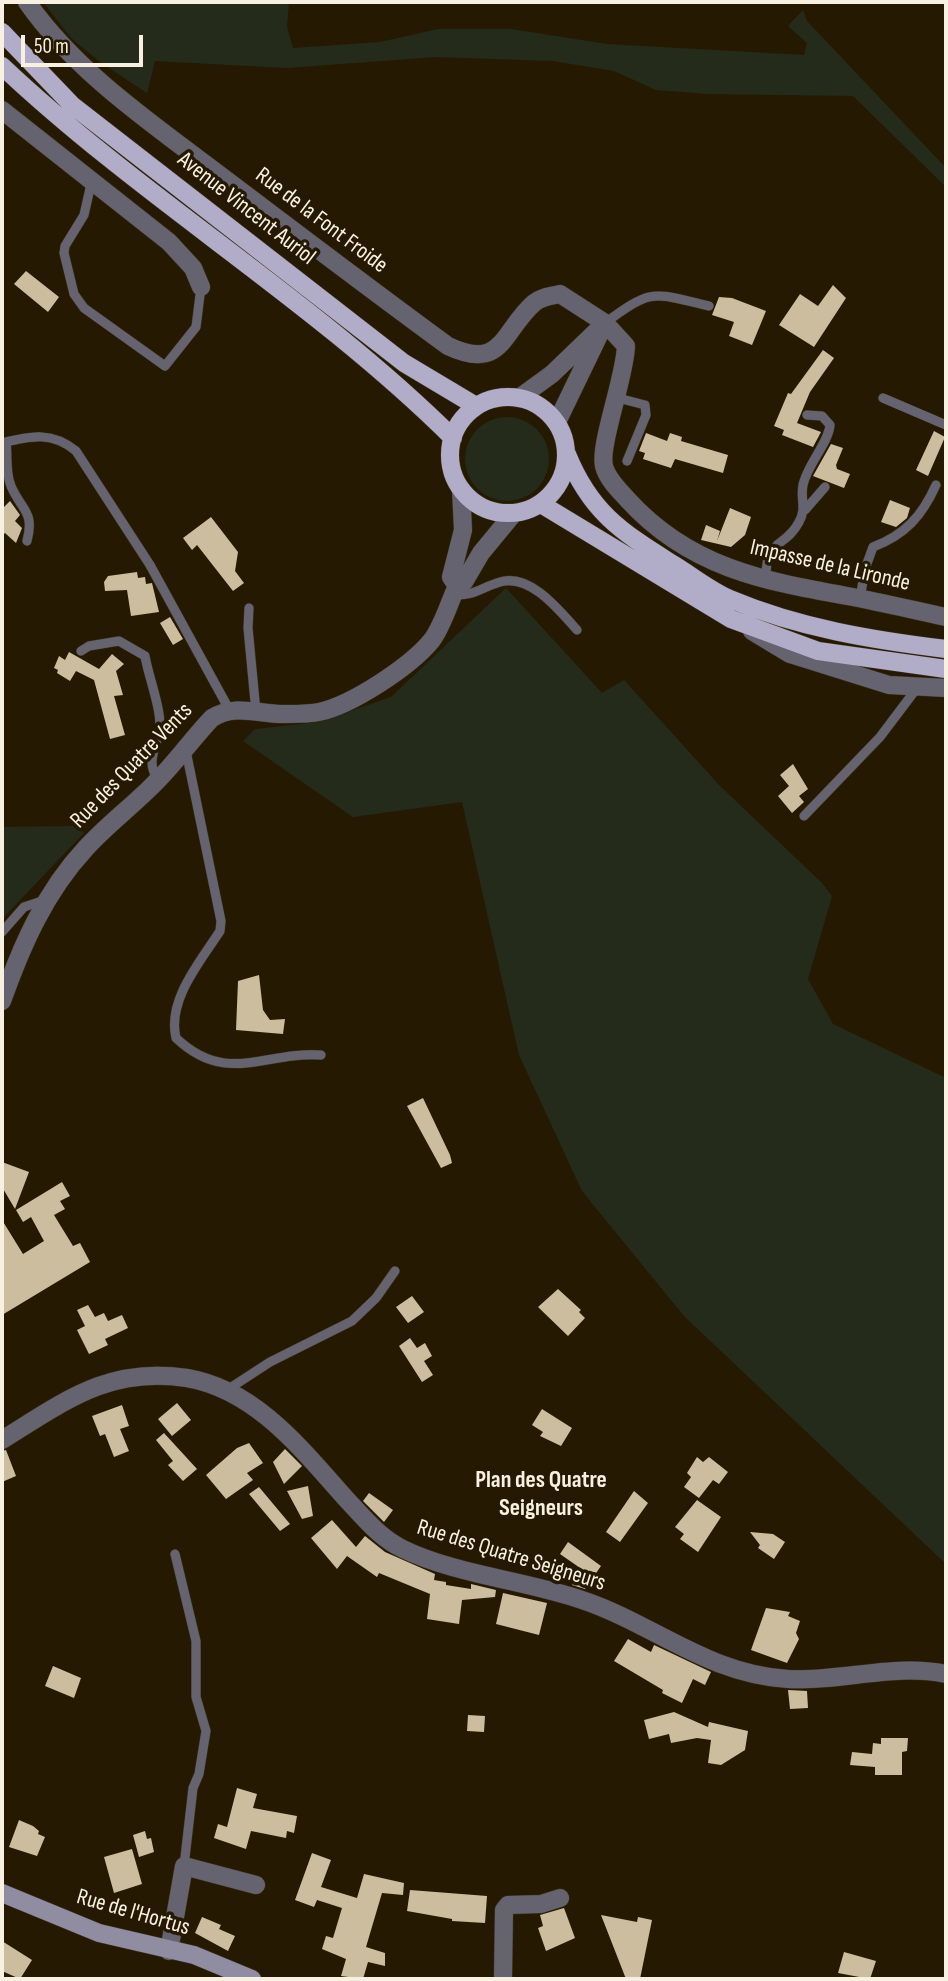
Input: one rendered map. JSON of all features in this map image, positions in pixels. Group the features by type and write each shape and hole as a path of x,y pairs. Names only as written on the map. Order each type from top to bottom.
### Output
{"main road":[{"name":"Avenue Vincent Auriol","path":"2,32 72,105 404,363 476,406"},
{"name":"Avenue Vincent Auriol","path":"2,66 62,123 396,382 453,438"},
{"path":"567,454 559,482 541,504 514,513 491,511 480,506 461,489 451,465 453,438 462,420 476,406 497,398 519,398 534,402 557,422 578,483 599,510 640,544 727,598 839,634 946,649"},
{"path":"541,504 732,619 818,651 946,669"},
{"name":"Rue de l'Hortus","path":"2,1893 99,1933 194,1955 252,1979"}],"street":[{"name":"Rue de la Font Froide","path":"27,2 71,56 89,72 191,154 448,346 478,356 489,352 503,344 534,303 560,294 605,323"},
{"path":"2,110 184,256 193,268 201,287"},
{"path":"519,398 552,374 605,323"},
{"path":"557,422 605,323"},
{"name":"Impasse de la Lironde","path":"605,323 626,346 618,398 604,451 604,466 610,478 660,531 711,562 766,580 946,617"},
{"name":"Rue des Quatre Vents","path":"455,591 451,577 463,530 461,489"},
{"name":"Rue des Quatre Vents","path":"2,1001 18,957 46,900 88,845 158,780 212,718 230,711 284,714 319,712 412,661 434,638 455,591 464,582 481,553 514,513"},
{"path":"732,619 790,654 889,685 946,688"},
{"name":"Rue des Quatre Seigneurs","path":"2,1440 51,1410 119,1378 144,1375 186,1378 227,1390 266,1415 376,1531 404,1550 585,1601 697,1657 745,1673 789,1679 900,1671 946,1674"},
{"path":"169,1951 184,1866 256,1885"},
{"path":"503,1979 504,1910 508,1905 541,1904 560,1898"}],"lane":[{"path":"91,184 84,215 64,253 74,294 84,308 165,366 196,327 201,287"},
{"path":"605,323 645,296 665,296 709,306"},
{"path":"618,398 645,405 646,415 627,461"},
{"path":"883,398 946,425"},
{"path":"805,509 802,486 830,425 822,416 807,415"},
{"path":"27,541 29,518 26,506 11,487 4,442 51,436 64,440 76,451 150,565 230,711"},
{"path":"860,599 873,547 908,528 921,515 936,485"},
{"path":"766,580 766,562 771,548 798,525 805,509 825,487"},
{"path":"455,591 471,596 503,581 523,583 553,603 577,630"},
{"path":"249,608 247,628 256,712"},
{"path":"81,651 89,646 119,640 145,656 159,720 159,733 150,757 158,780"},
{"path":"804,816 880,737 918,686"},
{"path":"185,746 221,921 220,931 177,1004 171,1020 176,1038 185,1047 208,1059 238,1066 268,1061 283,1054 321,1055"},
{"path":"2,933 24,906 46,900"},
{"path":"227,1390 270,1362 352,1321 376,1298 395,1271"},
{"path":"175,1554 196,1641 197,1698 206,1731 199,1774 193,1788 184,1866"}],"green space":[{"path":"43,2 289,2 287,27 293,48 380,42 438,29 511,29 607,44 804,55 807,43 788,26 803,10 807,21 946,168 946,187 853,96 707,94 656,90 614,71 553,61 436,57 287,68 155,61 147,93 100,62 71,38"},
{"path":"507,417 523,420 537,429 546,443 549,459 546,475 537,489 523,498 507,501 491,498 477,489 468,475 465,459 468,443 477,429 491,420"},
{"path":"506,588 602,693 624,680 719,785 822,883 832,896 808,979 833,1024 946,1078 946,1564 684,1316 582,1191 519,1055 462,802 353,817 243,741 255,729 319,722 391,697"},
{"path":"78,826 84,833 2,919 2,827"}],"building":[{"path":"26,271 59,297 48,312 14,284"},
{"path":"833,285 846,298 814,347 779,325 800,294 818,306"},
{"path":"719,297 732,298 766,311 752,345 729,336 734,322 712,315"},
{"path":"823,350 834,358 810,392 797,423 821,432 813,447 782,435 784,430 774,426 788,393 791,394"},
{"path":"934,431 945,437 928,476 916,470"},
{"path":"646,433 667,441 670,433 682,437 681,441 728,455 723,473 675,459 671,468 643,459 645,453 639,451"},
{"path":"831,444 843,448 836,465 837,469 850,474 844,488 813,476"},
{"path":"890,500 910,508 907,518 896,527 881,522"},
{"path":"10,501 20,515 15,521 22,528 16,543 5,533 2,536 2,509"},
{"path":"730,508 751,517 745,535 731,547 701,540 706,525 720,531 717,541"},
{"path":"211,517 238,552 235,571 244,583 233,591 197,545 192,550 183,538"},
{"path":"137,572 138,578 145,577 146,584 152,583 159,612 131,616 127,590 105,591 104,582 108,576"},
{"path":"170,617 183,639 173,645 160,623"},
{"path":"69,652 99,669 112,654 124,664 116,671 123,695 114,696 125,735 110,739 94,680 76,671 70,681 57,673 58,670 54,668 59,656 65,660"},
{"path":"793,764 808,789 799,796 804,802 792,813 778,796 789,786 780,775"},
{"path":"259,975 263,1010 270,1020 285,1019 283,1034 236,1030 238,981"},
{"path":"423,1098 450,1155 452,1163 441,1168 407,1106"},
{"path":"2,1162 29,1172 15,1209 2,1187"},
{"path":"62,1182 70,1196 60,1201 65,1209 54,1215 73,1246 80,1243 90,1262 2,1315 2,1220 23,1254 44,1241 31,1217 23,1222 16,1210"},
{"path":"558,1289 581,1310 579,1312 585,1318 568,1336 538,1307"},
{"path":"412,1296 424,1312 408,1323 396,1307"},
{"path":"88,1305 95,1317 104,1313 108,1321 122,1315 128,1328 105,1339 108,1345 89,1354 77,1330 85,1326 77,1310"},
{"path":"410,1338 417,1348 425,1343 432,1356 424,1361 433,1375 422,1382 399,1346"},
{"path":"177,1403 191,1420 172,1436 158,1419"},
{"path":"122,1405 129,1426 120,1429 129,1451 114,1457 105,1434 100,1436 92,1416"},
{"path":"542,1409 572,1428 561,1446 540,1436 543,1432 532,1425"},
{"path":"164,1433 197,1469 183,1481 168,1465 173,1461 156,1440"},
{"path":"249,1443 263,1463 247,1473 253,1480 226,1499 206,1475 237,1448"},
{"path":"285,1449 302,1466 284,1484 273,1462"},
{"path":"6,1450 16,1476 2,1482 2,1451"},
{"path":"697,1457 703,1462 709,1457 728,1472 719,1484 713,1480 699,1498 684,1487 691,1477 687,1473"},
{"path":"308,1486 313,1516 302,1519 287,1491"},
{"path":"259,1487 290,1524 280,1531 249,1494"},
{"path":"634,1491 648,1503 620,1542 606,1532"},
{"path":"369,1493 393,1510 384,1522 363,1501"},
{"path":"697,1500 721,1517 698,1552 680,1539 684,1534 675,1527"},
{"path":"332,1520 356,1547 365,1536 385,1552 435,1574 434,1580 446,1582 446,1585 471,1589 471,1584 496,1590 495,1597 462,1600 459,1624 427,1619 430,1594 379,1573 377,1577 347,1556 337,1569 311,1538"},
{"path":"750,1532 773,1534 785,1542 774,1559 758,1548 760,1545"},
{"path":"568,1542 601,1566 585,1589 572,1585 583,1570 560,1554"},
{"path":"503,1593 547,1603 539,1635 496,1624"},
{"path":"766,1608 790,1612 788,1616 800,1621 796,1633 799,1639 787,1663 751,1650"},
{"path":"628,1639 651,1652 654,1645 711,1672 705,1685 693,1679 682,1703 662,1693 663,1690 614,1661"},
{"path":"53,1666 81,1678 74,1698 45,1686"},
{"path":"788,1690 807,1691 808,1708 790,1709"},
{"path":"674,1712 708,1727 709,1722 748,1731 745,1750 721,1765 708,1763 711,1740 697,1738 671,1743 669,1734 649,1739 644,1720"},
{"path":"468,1715 485,1716 484,1732 467,1731"},
{"path":"881,1738 908,1738 907,1751 902,1752 902,1775 875,1775 875,1767 850,1765 852,1752 872,1754 873,1743 881,1744"},
{"path":"237,1788 257,1794 253,1808 297,1816 294,1833 287,1831 286,1838 251,1831 246,1849 214,1838 218,1824 227,1827"},
{"path":"19,1820 33,1826 39,1831 38,1834 45,1837 37,1856 9,1847"},
{"path":"145,1831 147,1839 151,1838 154,1852 139,1857 133,1835"},
{"path":"132,1849 142,1884 114,1893 104,1857"},
{"path":"312,1853 331,1860 321,1887 357,1898 364,1874 404,1883 403,1895 382,1893 366,1947 385,1953 385,1966 368,1962 363,1979 341,1976 346,1959 322,1949 326,1936 333,1938 342,1908 317,1900 314,1907 295,1900"},
{"path":"410,1890 487,1896 485,1923 452,1921 407,1911"},
{"path":"564,1908 575,1938 546,1951 538,1928 543,1926 540,1915"},
{"path":"601,1915 637,1922 638,1917 652,1920 640,1979 626,1979"},
{"path":"202,1917 221,1925 219,1929 235,1936 228,1951 195,1933"},
{"path":"2,1941 32,1960 20,1979 2,1971"},
{"path":"844,1952 876,1961 870,1979 838,1973"}],"district":[{"name":"Plan des Quatre Seigneurs","path":"541,1495"}]}
